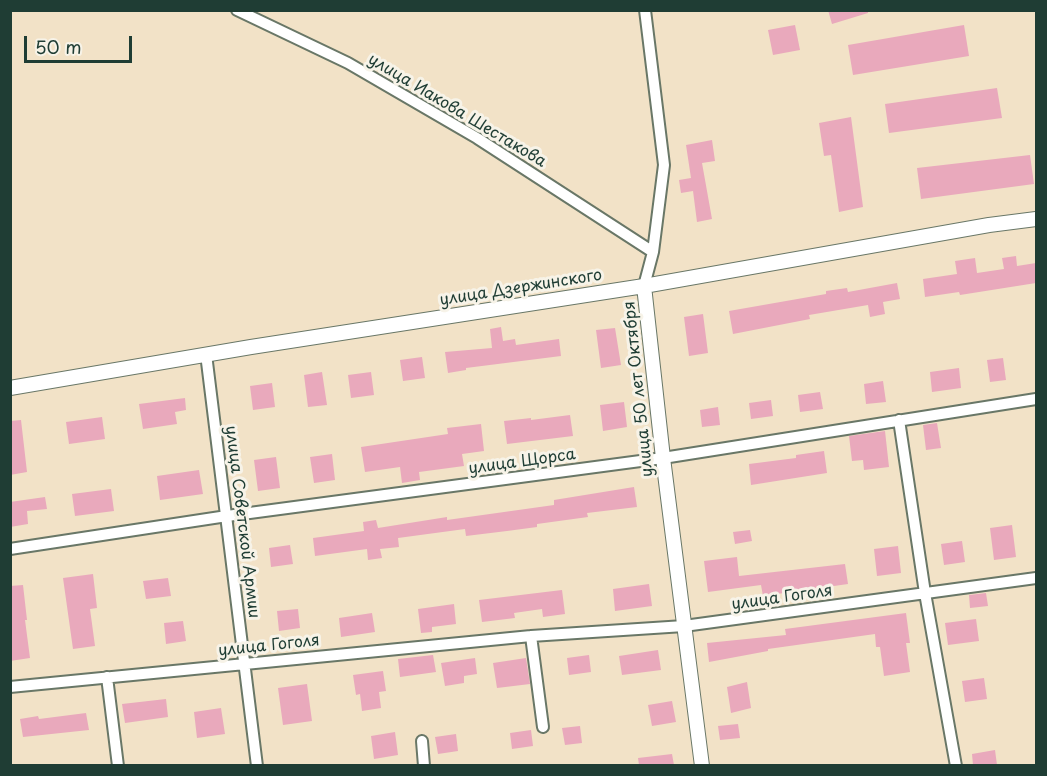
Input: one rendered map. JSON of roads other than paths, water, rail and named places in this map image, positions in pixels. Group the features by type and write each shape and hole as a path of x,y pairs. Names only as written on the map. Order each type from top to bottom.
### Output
{"street":[{"name":"улица Иакова Шестакова","path":"237,10 348,63 477,138 654,252"},
{"name":"улица 50 лет Октября","path":"645,10 664,165 654,252 644,286 663,458 702,765"},
{"name":"улица Дзержинского","path":"10,388 207,354 644,286 967,228 1036,219"},
{"name":"улица Советской Армии","path":"207,354 257,765"},
{"name":"улица Щорса","path":"10,549 226,516 663,458 1036,399"},
{"path":"898,420 925,593 956,765"},
{"name":"улица Гоголя","path":"10,687 531,636 684,626 1036,578"},
{"path":"531,636 543,727"},
{"path":"107,677 118,765"},
{"path":"422,741 424,765"}]}
